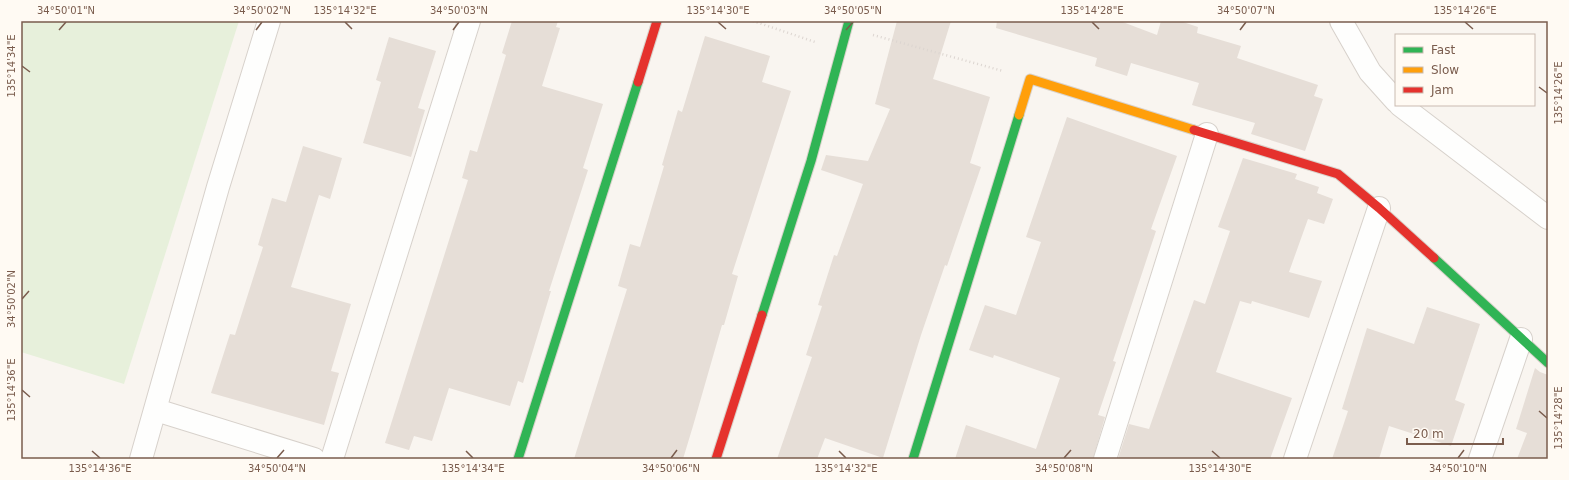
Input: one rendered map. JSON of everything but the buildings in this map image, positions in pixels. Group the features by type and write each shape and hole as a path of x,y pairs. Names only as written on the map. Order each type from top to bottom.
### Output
{"street":[{"path":"141,459 218,187 269,21"},
{"path":"332,459 469,21"},
{"path":"518,459 657,21"},
{"path":"1341,21 1370,72 1395,100"},
{"path":"716,459 811,161 848,24"},
{"path":"913,459 1030,79 1338,174 1379,208 1548,363"},
{"path":"1401,106 1548,218"},
{"path":"1105,459 1206,134"},
{"path":"1295,459 1379,208"},
{"path":"1480,459 1521,339"},
{"path":"156,410 314,459"}],"path":[{"path":"753,21 820,44"},
{"path":"848,24 1030,79"}],"green space":[{"path":"21,21 239,21 124,384 21,352"}],"traffic: fast":[{"path":"762,315 811,161 849,21"},
{"path":"518,459 638,82"},
{"path":"913,459 1019,115"},
{"path":"1434,258 1548,363"}],"traffic: slow":[{"path":"1019,115 1030,79 1194,130"}],"traffic: jam":[{"path":"638,82 657,21"},
{"path":"1194,130 1338,174 1379,208 1434,258"},
{"path":"716,459 762,315"}]}
